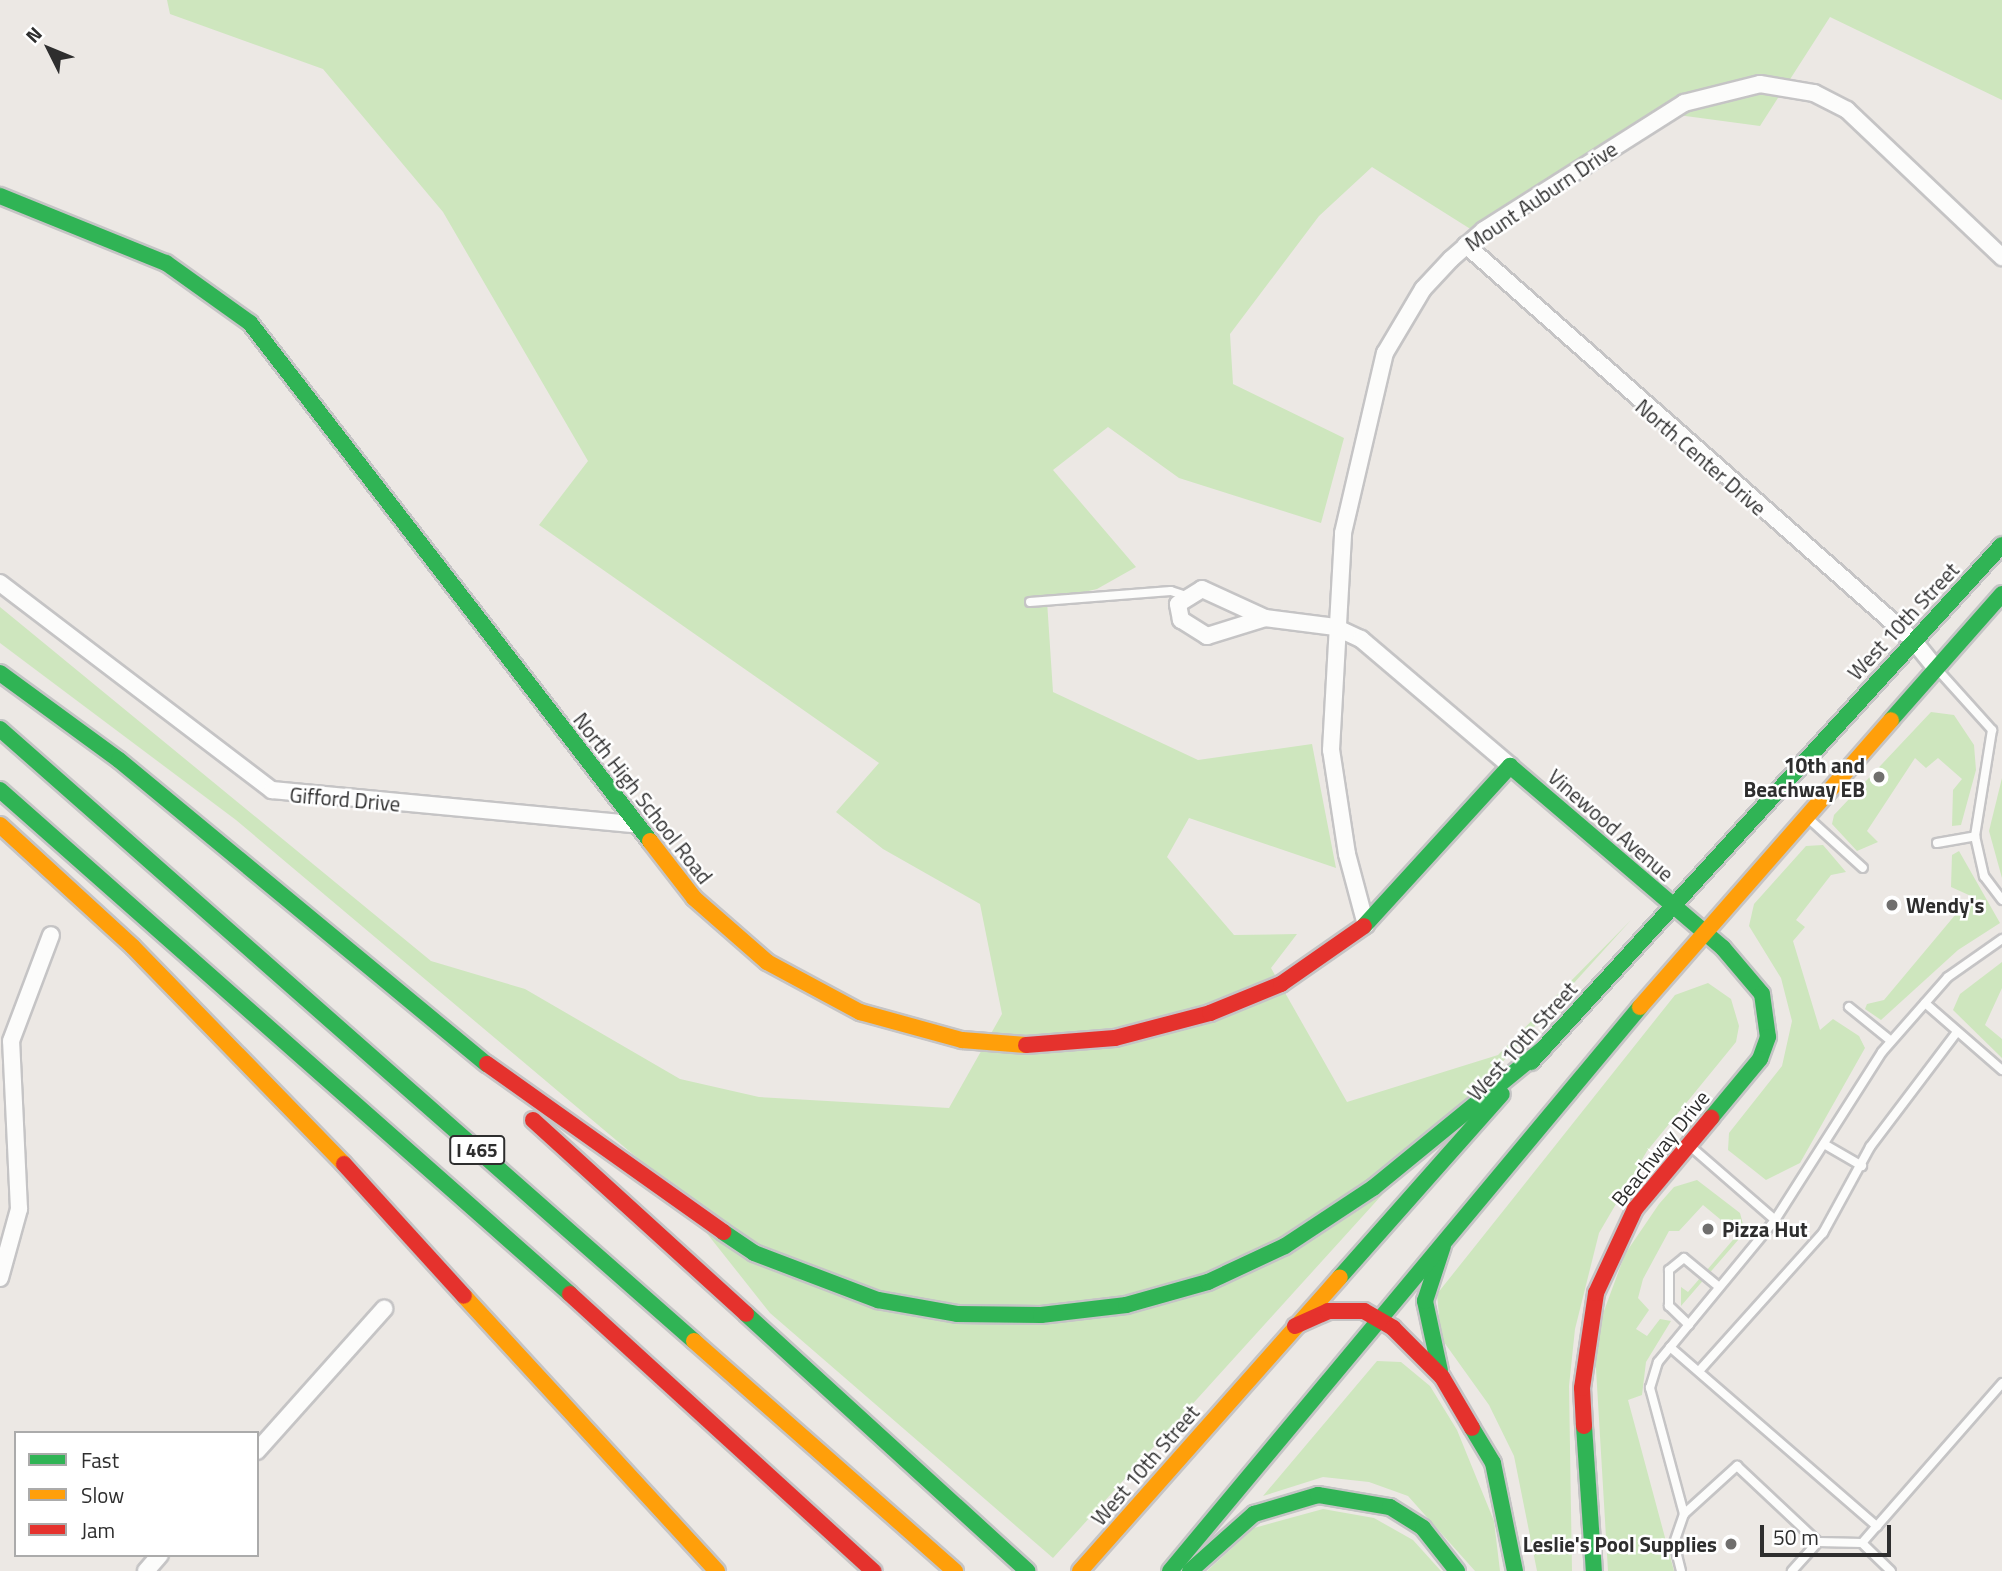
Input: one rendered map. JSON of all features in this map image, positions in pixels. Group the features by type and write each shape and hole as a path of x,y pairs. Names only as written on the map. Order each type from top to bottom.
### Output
{"main road":[{"name":"North High School Road","path":"0,196 166,263 250,323 634,824 694,898 782,972 860,1012 962,1040 1068,1044 1210,1013 1281,984 1366,925 1510,766"},
{"name":"West 10th Street","path":"1080,1571 1672,905 2002,545"},
{"path":"1170,1571 1383,1321 1703,932 2002,594"},
{"path":"0,673 119,760 427,1017 611,1158 754,1253 878,1300 995,1315 1126,1305 1245,1266 1373,1188 1544,1048"},
{"name":"I 465","path":"0,729 955,1571"},
{"name":"Vinewood Avenue","path":"1510,766 1686,916"},
{"name":"I 465","path":"0,790 382,1122 873,1571"},
{"path":"0,825 268,1082 717,1571"},
{"name":"Beachway Drive","path":"1594,1571 1581,1388 1587,1332 1625,1226 1687,1143 1760,1059 1769,1023 1754,980 1686,916"},
{"path":"427,1017 447,1042 1027,1571"},
{"path":"1443,1247 1424,1314 1442,1377 1493,1463 1516,1571"},
{"path":"1295,1326 1341,1309 1383,1321 1442,1377"},
{"path":"1190,1571 1254,1514 1318,1495 1390,1507 1423,1528 1457,1571"}],"street":[{"name":"Mount Auburn Drive","path":"1366,925 1333,766 1335,626 1343,533 1379,369 1418,295 1466,245 1684,103 1759,84 1814,93 1847,110 2002,257"},
{"name":"North Center Drive","path":"1466,245 1913,640 1936,668"},
{"name":"Gifford Drive","path":"0,583 272,790 634,824"},
{"path":"1265,618 1207,636 1181,620 1178,604 1186,596 1202,589 1265,618 1335,626 1361,639 1510,766"},
{"path":"0,1278 19,1196 11,1041 51,934"},
{"path":"259,1449 384,1308"},
{"path":"146,1571 158,1557"}],"lane":[{"path":"1030,602 1171,591 1186,596"},
{"path":"1936,668 1992,730 2002,731"},
{"path":"1992,730 1975,836 1984,876 2002,900"},
{"path":"1806,815 1863,868"},
{"path":"1937,843 1975,836"},
{"path":"1684,1514 1650,1388 1670,1347 1775,1220 1891,1041 1925,1003 2002,939"},
{"path":"1925,1003 2002,1070"},
{"path":"1849,1007 1891,1041"},
{"path":"1699,1371 1823,1233 1919,1075 1957,1032"},
{"path":"1687,1143 1775,1220"},
{"path":"1824,1144 1862,1166"},
{"path":"1689,1325 1668,1306 1669,1270 1684,1258 1719,1287"},
{"path":"1670,1347 1877,1526"},
{"path":"1862,1543 2002,1383"},
{"path":"1681,1571 1674,1543 1684,1514 1737,1466 1818,1542 1862,1543 1891,1571"},
{"path":"1792,1571 1818,1542"}],"green space":[{"path":"167,0 2002,0 2002,100 1830,17 1760,126 1678,115 1472,230 1372,167 1319,216 1230,334 1233,384 1344,438 1321,523 1179,478 1108,427 1053,470 1136,567 1097,589 1047,601 1053,692 1198,760 1312,744 1336,868 1189,818 1167,857 1234,935 1297,934 1271,968 1347,1102 1498,1055 1631,920 1053,1558 770,1313 667,1183 236,820 0,643 0,607 431,961 525,989 680,1079 759,1097 949,1108 1002,1014 980,904 883,849 836,812 879,763 539,525 588,461 443,212 323,69 170,14"},
{"path":"1931,712 1954,715 1974,745 1976,770 1961,825 1952,826 1953,790 1962,779 1938,758 1926,768 1915,758 1867,831 1878,842 1857,851 1832,824 1834,815"},
{"path":"2002,778 2002,878 1989,831"},
{"path":"1823,845 1846,872 1831,875 1796,920 1805,927 1793,941 1820,1030 1833,1019 1859,1036 1865,1048 1800,1163 1766,1180 1728,1150 1729,1133 1782,1066 1792,1021 1781,978 1749,926 1754,904 1806,846"},
{"path":"1959,851 2000,923 1958,950 1881,1020 1865,1009 1867,1004 1884,1000 1971,896 1951,887 1952,855"},
{"path":"2002,962 2002,988 1985,1025 2002,1039 2002,1058 1953,1010 1960,994"},
{"path":"1708,983 1731,999 1739,1026 1736,1042 1647,1151 1599,1233 1575,1329 1569,1386 1572,1571 1537,1571 1514,1456 1489,1405 1441,1338 1437,1294 1675,995"},
{"path":"1697,1180 1740,1213 1745,1232 1681,1306 1681,1287 1688,1292 1738,1234 1703,1205 1679,1231 1669,1231 1643,1279 1638,1298 1649,1310 1636,1329 1647,1336 1660,1319 1671,1321 1646,1362 1642,1395 1628,1400 1674,1571 1608,1571 1595,1352 1601,1319 1625,1254 1659,1204 1674,1187"},
{"path":"1377,1361 1401,1362 1430,1386 1457,1430 1494,1521 1500,1571 1475,1571 1408,1496 1369,1482 1323,1477 1263,1496"},
{"path":"1323,1509 1374,1518 1413,1540 1441,1571 1207,1571 1254,1528"}],"traffic: fast":[{"path":"0,196 166,263 250,323 650,841"},
{"path":"1531,1062 2002,545"},
{"path":"1891,720 2002,594"},
{"path":"0,673 119,760 487,1064"},
{"path":"0,729 694,1341"},
{"path":"1364,926 1510,766 1723,948 1762,994 1768,1037 1760,1059 1711,1118"},
{"path":"0,790 570,1294"},
{"path":"1170,1571 1640,1007"},
{"path":"723,1232 754,1253 878,1300 957,1314 1041,1315 1126,1305 1208,1282 1285,1246 1373,1188 1544,1048"},
{"path":"1340,1277 1502,1094"},
{"path":"1440,1371 1425,1301 1443,1246"},
{"path":"746,1314 1027,1571"},
{"path":"1584,1426 1594,1571"},
{"path":"1472,1428 1493,1463 1515,1571"},
{"path":"1190,1571 1254,1514 1318,1495 1390,1507 1423,1528 1457,1571"}],"traffic: slow":[{"path":"1640,1007 1891,720"},
{"path":"0,825 133,947 344,1164"},
{"path":"650,841 694,898 767,962 860,1012 962,1040 1026,1045"},
{"path":"1080,1571 1340,1277"},
{"path":"464,1296 717,1571"},
{"path":"694,1341 955,1571"}],"traffic: jam":[{"path":"1026,1045 1115,1038 1210,1013 1281,984 1364,926"},
{"path":"487,1064 723,1232"},
{"path":"1584,1426 1582,1388 1596,1293 1635,1209 1711,1118"},
{"path":"533,1120 746,1314"},
{"path":"344,1164 464,1296"},
{"path":"570,1294 873,1571"},
{"path":"1295,1326 1328,1311 1364,1311 1393,1328 1442,1377 1472,1428"}],"place":[{"name":"10th and Beachway EB","path":"1879,777"},
{"name":"Wendy's","path":"1892,905"},
{"name":"Pizza Hut","path":"1708,1229"},
{"name":"Leslie's Pool Supplies","path":"1731,1544"}]}
